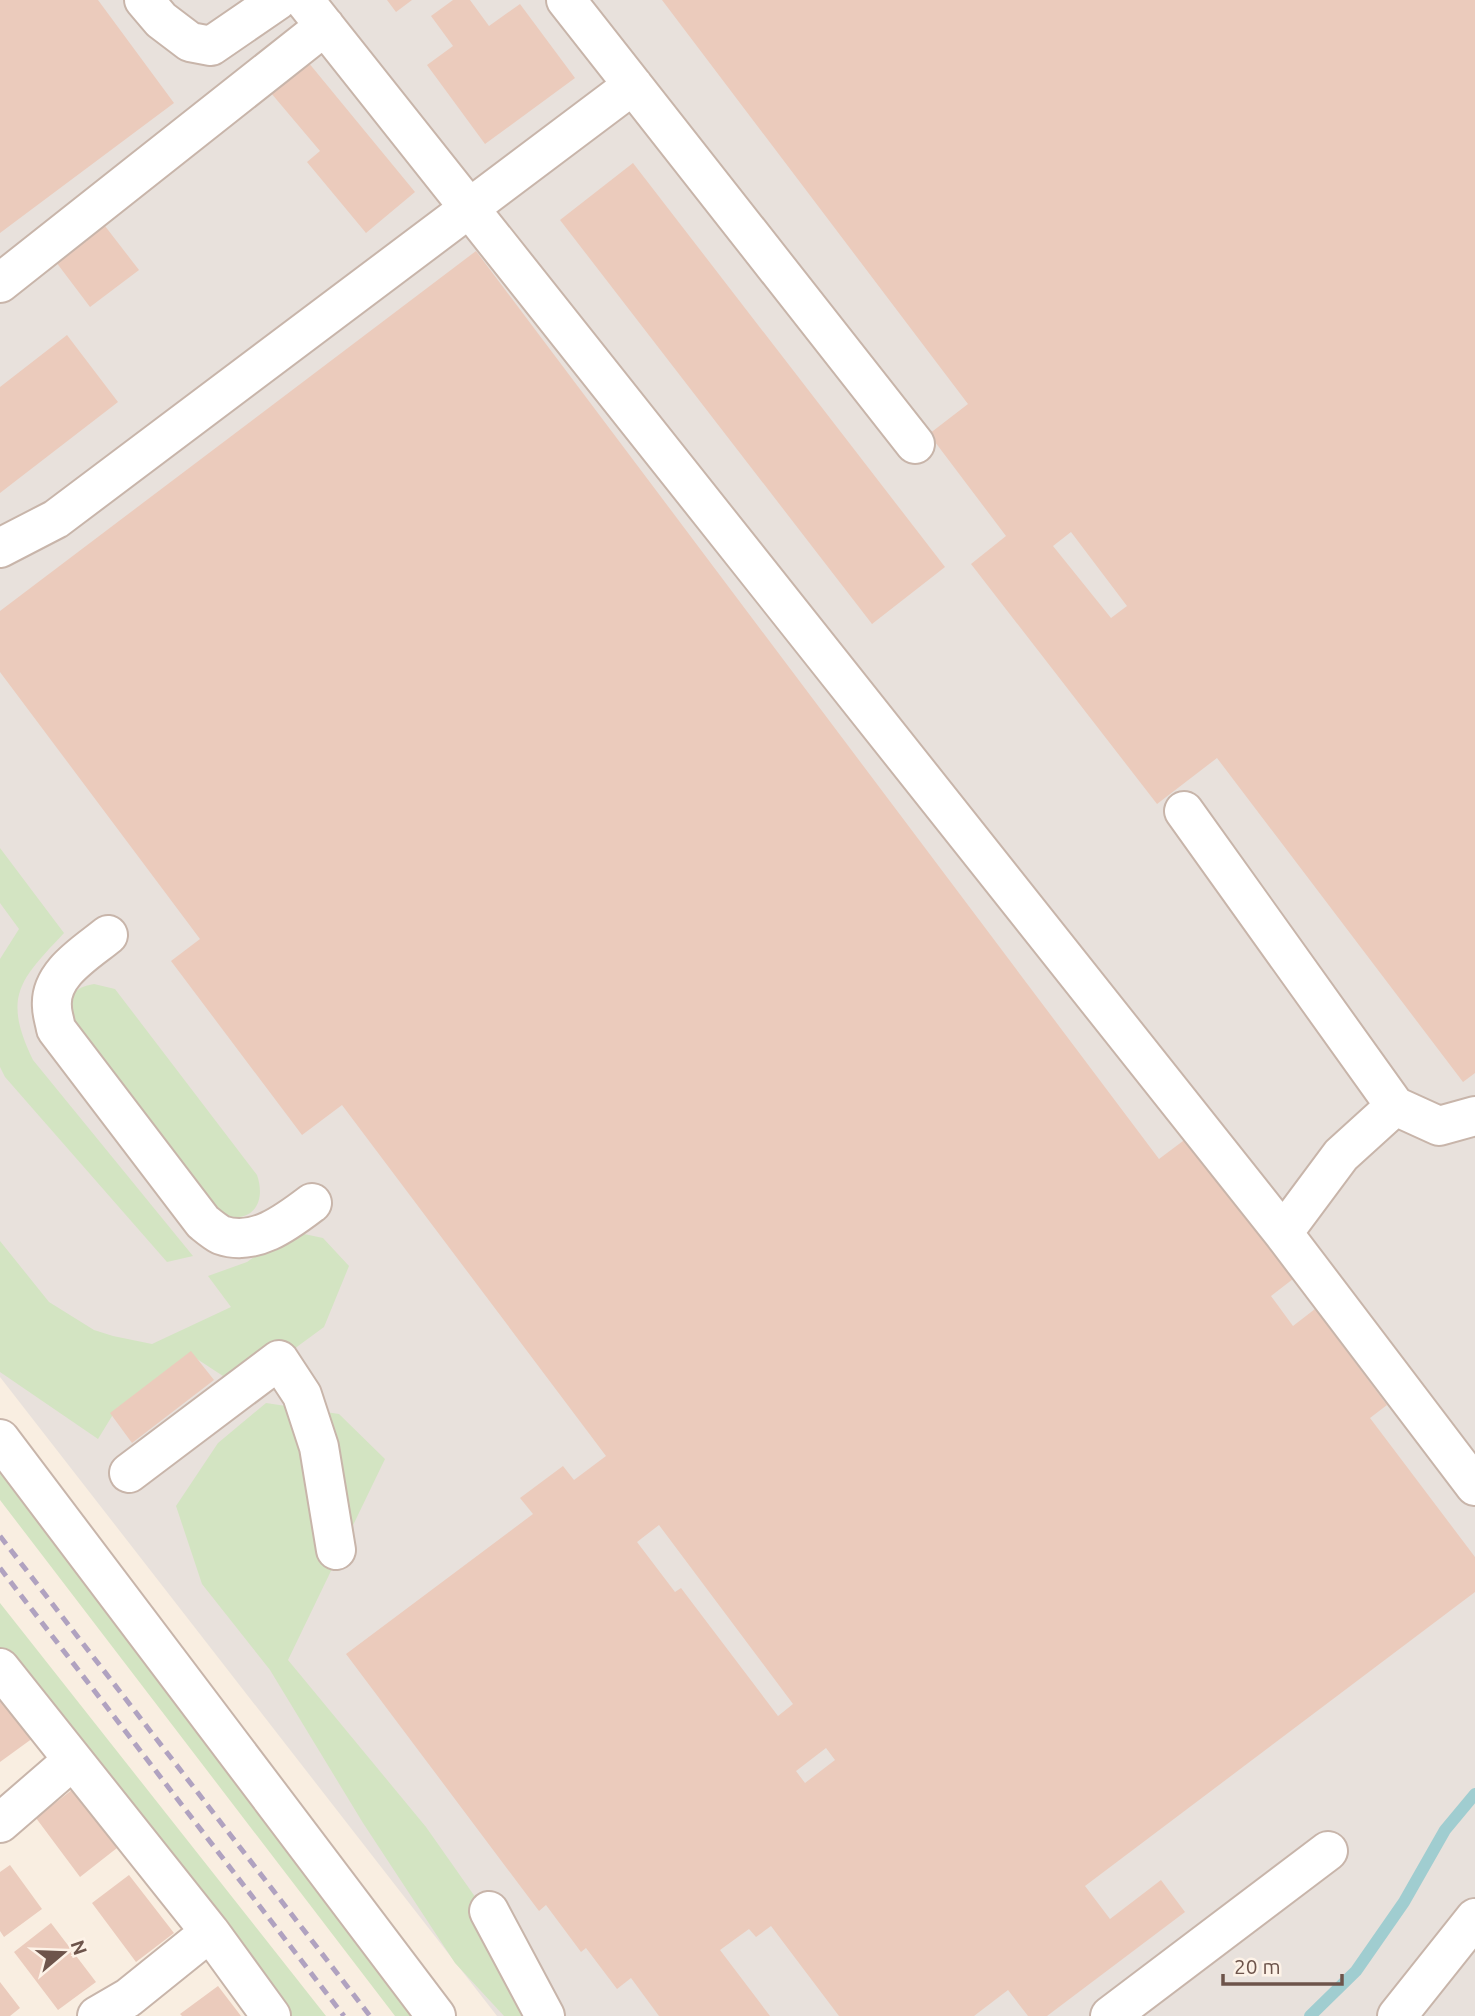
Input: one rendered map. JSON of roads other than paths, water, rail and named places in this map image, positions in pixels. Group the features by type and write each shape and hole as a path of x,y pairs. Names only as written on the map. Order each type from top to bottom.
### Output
{"street":[{"path":"144,0 162,20 190,42 211,46 278,0"},
{"path":"566,0 915,444"},
{"path":"0,283 314,13 1283,1233 1463,1444 1475,1486"},
{"path":"0,548 56,519 633,85"},
{"path":"1184,811 1395,1105 1439,1126 1475,1116"},
{"path":"108,935 57,981 51,1005 56,1029 194,1212 219,1234 238,1238 263,1234 284,1224 312,1203"},
{"path":"1283,1233 1341,1156 1395,1105"},
{"path":"129,1473 279,1360 302,1395 319,1447 336,1550"},
{"path":"0,1439 436,2016"},
{"path":"0,1668 210,1932 271,2016"},
{"path":"0,1824 73,1760"},
{"path":"1110,2016 1328,1851"},
{"path":"489,1911 545,2016"},
{"path":"1398,2016 1475,1918"},
{"path":"97,2016 128,1998 210,1932"}],"waterway":[{"path":"1310,2016 1356,1971 1404,1902 1445,1830 1475,1794"}],"railway":[{"path":"0,1536 370,2016"},
{"path":"0,1568 344,2016"}]}
